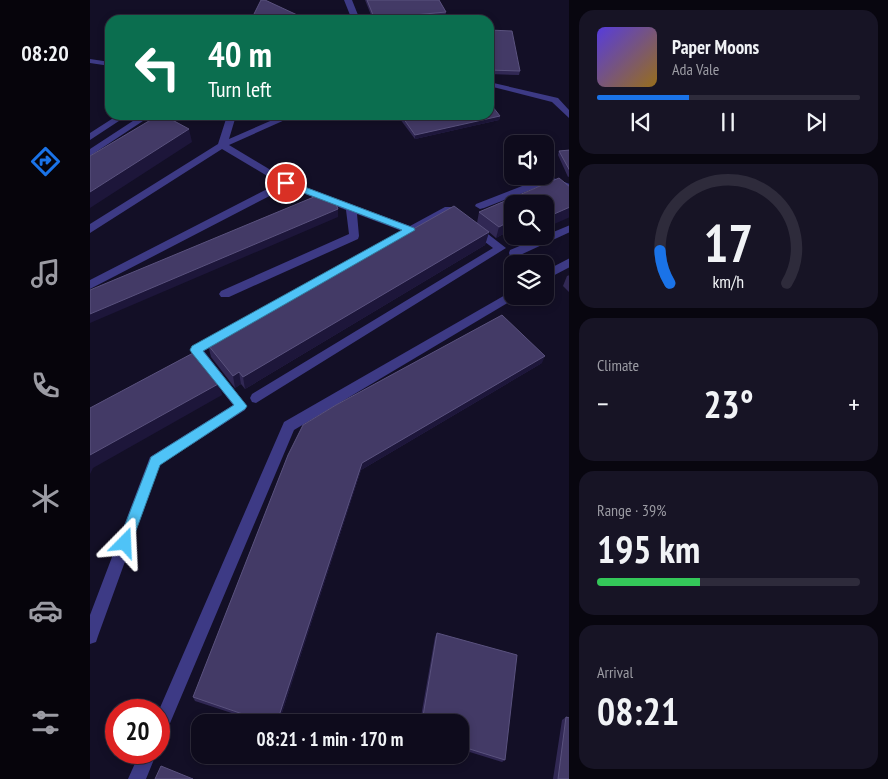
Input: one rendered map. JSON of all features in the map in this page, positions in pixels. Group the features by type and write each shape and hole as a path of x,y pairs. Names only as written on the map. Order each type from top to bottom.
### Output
{"street":[{"path":"348,0 354,15"},
{"path":"90,61 105,63"},
{"path":"494,85 555,100 569,118"},
{"path":"90,137 116,120"},
{"path":"90,154 141,120"},
{"path":"222,145 231,120"},
{"path":"90,229 222,145 280,120"},
{"path":"222,145 286,183 410,230"},
{"path":"480,206 548,179 569,188"},
{"path":"90,285 286,183"},
{"path":"225,294 354,236 351,208"},
{"path":"90,636 155,461 241,406 196,350 449,208 501,248 256,398"},
{"path":"514,253 569,228"},
{"path":"554,271 569,262"},
{"path":"170,703 289,426 504,300"},
{"path":"137,779 144,764"}],"building":[{"path":"261,0 265,0 297,15 254,15"},
{"path":"367,0 439,0 446,12 414,15 373,15"},
{"path":"494,30 512,31 520,71 494,70"},
{"path":"494,108 500,116 494,117"},
{"path":"151,120 172,120 189,129 90,192 90,156"},
{"path":"404,120 482,120 415,135"},
{"path":"569,150 569,169 559,151"},
{"path":"559,178 569,186 569,207 554,214 554,195 519,195 543,185 554,185 554,180"},
{"path":"321,194 334,199 338,209 90,314 90,290"},
{"path":"504,201 504,224 499,227 479,212"},
{"path":"454,206 489,232 243,377 239,372 233,376 208,345"},
{"path":"502,315 545,356 362,463 280,714 243,714 193,697 288,455 303,425 336,405"},
{"path":"195,352 220,383 90,455 90,408"},
{"path":"437,633 517,655 505,760 469,749 469,714 423,714"},
{"path":"566,717 569,718 569,779 558,779"},
{"path":"161,766 193,779 155,779"}],"route":[{"path":"125,543 155,461 241,406 196,350 410,230 286,183"}]}
